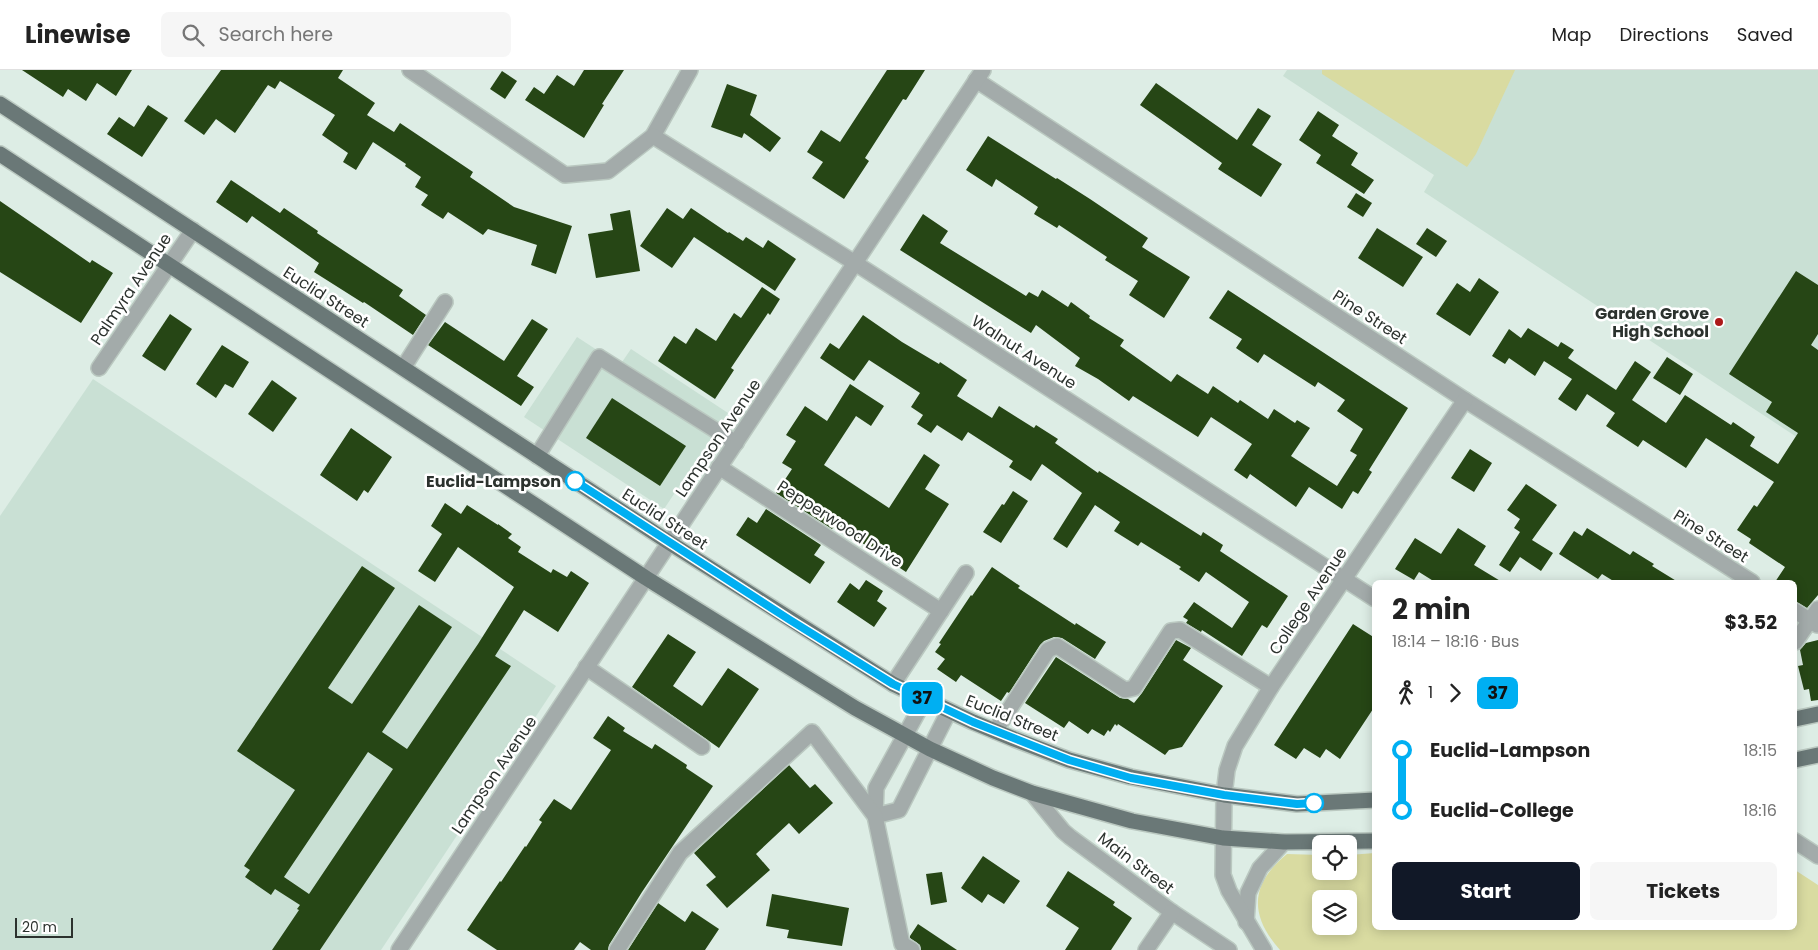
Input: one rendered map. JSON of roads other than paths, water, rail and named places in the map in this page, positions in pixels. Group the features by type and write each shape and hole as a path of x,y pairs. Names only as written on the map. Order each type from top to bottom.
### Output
{"main road":[{"name":"Euclid Street","path":"0,104 670,543 893,684 948,711 995,731 1069,760 1122,775 1224,795 1297,804 1372,800"},
{"path":"0,154 646,578 855,708 906,737 993,778 1032,793 1132,820 1223,838 1284,842 1372,842"},
{"path":"1797,719 1818,714"},
{"path":"1797,760 1818,755"}],"street":[{"path":"410,70 564,175 608,171 652,136 690,70"},
{"name":"Lampson Avenue","path":"399,950 979,75"},
{"name":"Pine Street","path":"979,75 1465,400 1748,580"},
{"name":"Walnut Avenue","path":"652,136 855,263 1372,597"},
{"name":"Palmyra Avenue","path":"98,368 193,230"},
{"path":"403,368 445,302"},
{"path":"537,456 599,357 736,443"},
{"name":"College Avenue","path":"1223,838 1224,795 1227,770 1235,746 1272,687 1465,400"},
{"name":"Pepperwood Drive","path":"719,467 941,611"},
{"path":"893,684 966,573"},
{"path":"1797,611 1815,618 1797,640"},
{"path":"995,731 1048,650 1057,646 1125,690 1134,688 1171,631 1180,630 1272,687"},
{"path":"586,668 702,747"},
{"path":"912,950 902,944 875,816 876,788 906,737 925,699"},
{"path":"875,816 899,810 948,711"},
{"path":"617,950 680,853 812,732 875,816"},
{"name":"Main Street","path":"1032,793 1063,831 1172,912 1229,950"},
{"path":"1223,838 1223,875 1229,892 1264,950"},
{"path":"1246,922 1248,893 1260,868 1284,842"},
{"path":"1797,842 1818,856"},
{"path":"1146,950 1172,912"}],"place":[{"name":"Garden Grove High School","path":"1719,322"},
{"name":"Euclid-Lampson","path":"575,481"}]}
